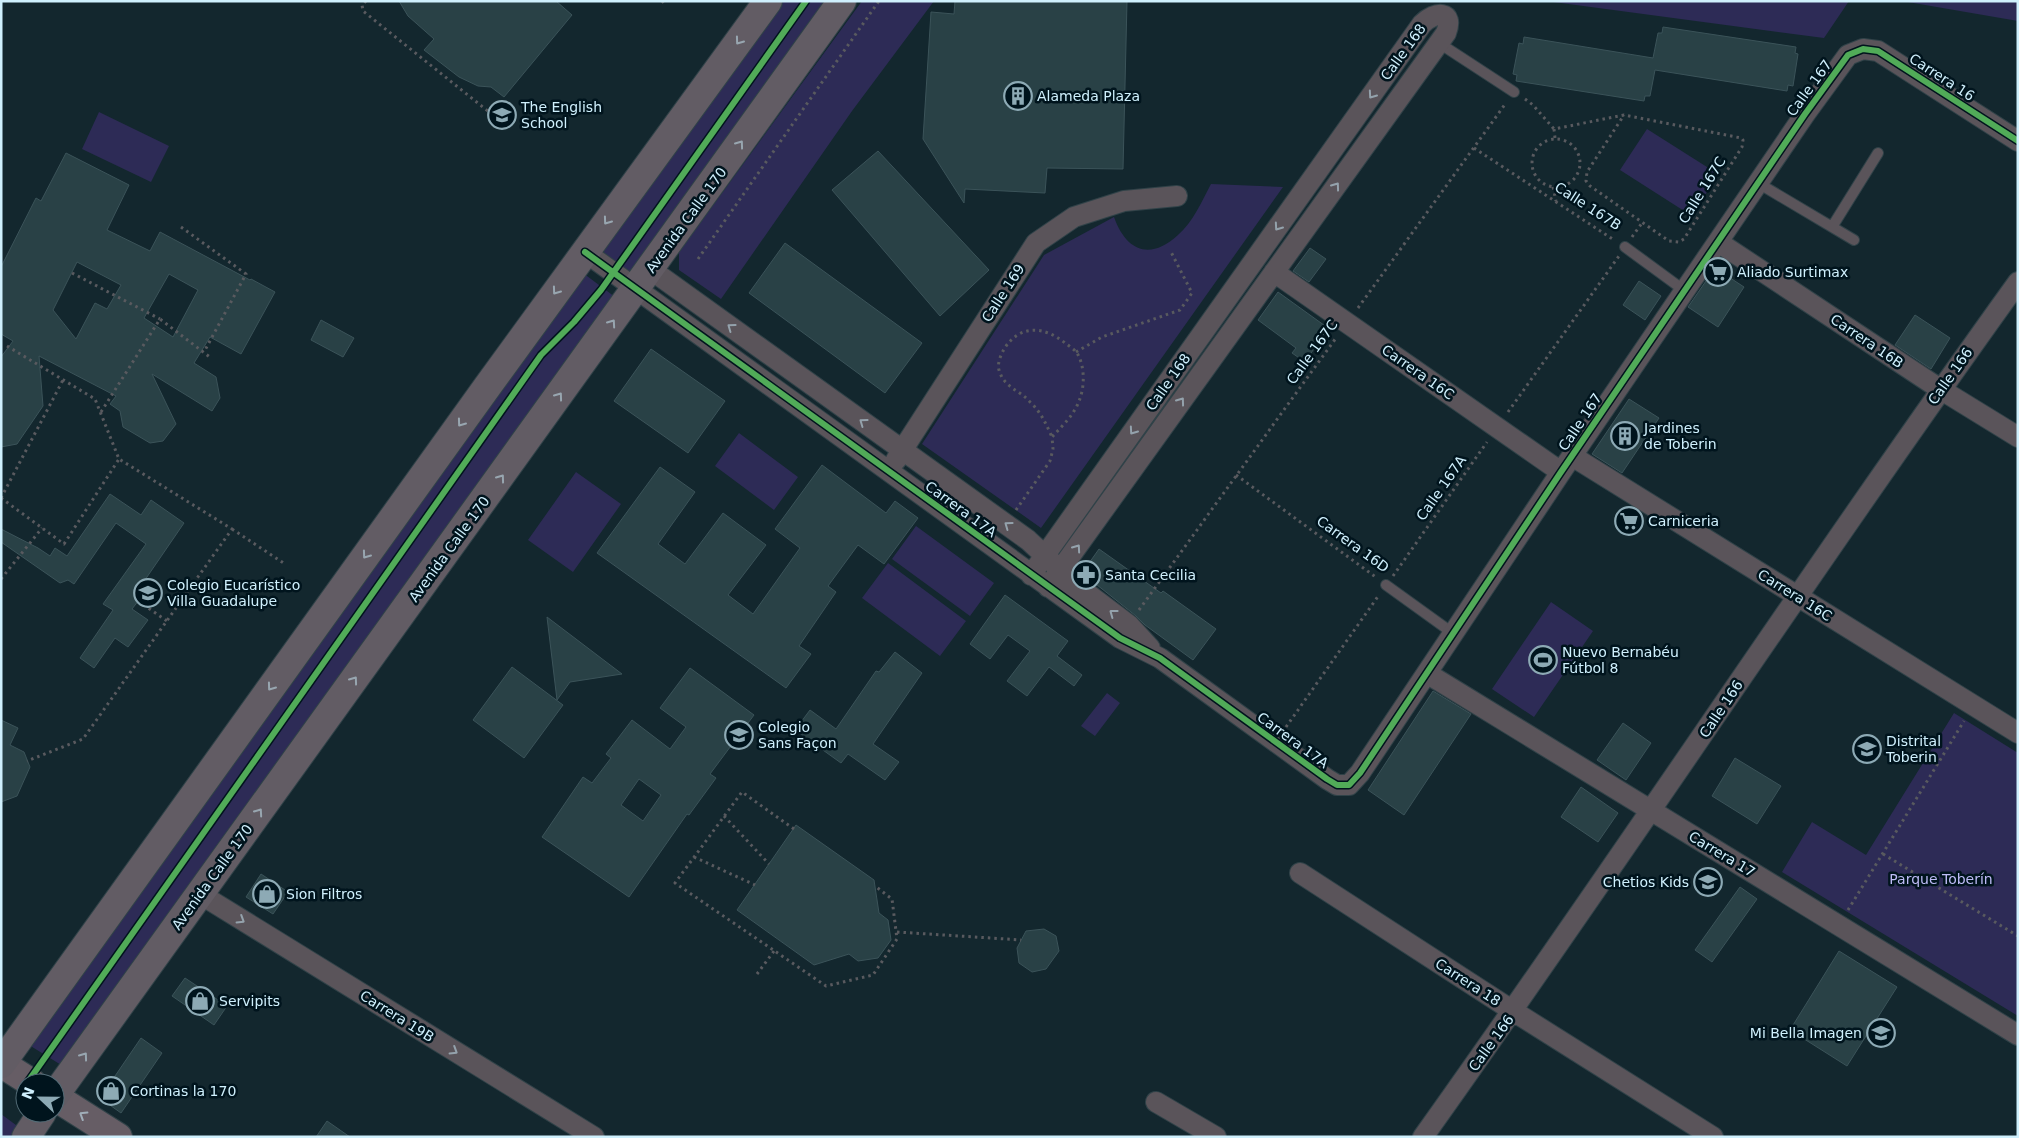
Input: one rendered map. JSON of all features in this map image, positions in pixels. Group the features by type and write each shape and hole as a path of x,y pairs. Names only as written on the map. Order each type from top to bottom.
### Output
{"main road":[{"path":"16,1073 1,1064 585,252 768,1"},
{"name":"Avenida Calle 170","path":"65,1082 842,1"},
{"path":"65,1103 118,1137"},
{"path":"26,1137 35,1123"}],"street":[{"name":"Calle 168","path":"1032,575 1422,24 1430,16 1444,15 1448,20 1449,26 1439,43 1048,587"},
{"name":"Carrera 16","path":"1848,56 1863,49 1878,51 2018,141"},
{"name":"Calle 167","path":"1327,779 1337,785 1349,785 1360,773 1758,183 1805,114 1848,56"},
{"name":"Calle 169","path":"888,471 1036,243 1074,217 1124,201 1177,196"},
{"name":"Carrera 16B","path":"1718,242 1940,389 2018,438"},
{"name":"Carrera 17A","path":"585,252 643,279 902,450 1028,540 1080,588 1129,625 1160,658"},
{"name":"Carrera 16C","path":"1274,272 1498,427 1567,464 1798,597 2018,733"},
{"name":"Carrera 17A","path":"643,279 888,471 1120,638 1160,658 1327,779"},
{"name":"Calle 166","path":"1423,1137 1513,1011 1940,389 2018,282"},
{"name":"Carrera 17","path":"1428,674 2018,1035"},
{"name":"Carrera 18","path":"1300,873 1513,1011 1713,1137"},
{"name":"Carrera 19B","path":"200,894 594,1137"},
{"path":"1156,1102 1216,1137"}],"lane":[{"path":"1439,43 1514,92"},
{"path":"1832,227 1878,153"},
{"path":"1758,183 1854,240"},
{"name":"Calle 167B","path":"1625,248 1685,291"},
{"name":"Carrera 16D","path":"1386,585 1454,634"}],"path":[{"path":"366,1 362,5 363,11 499,120"},
{"path":"662,1 666,5"},
{"path":"698,259 879,1"},
{"path":"1514,92 1533,105 1554,129 1555,138"},
{"path":"1555,138 1562,139 1574,146 1578,153 1580,167 1573,180 1560,187 1553,188 1540,182 1532,170 1531,162 1536,148 1541,143 1555,138"},
{"path":"1553,188 1556,201"},
{"path":"181,227 246,274 204,352"},
{"path":"1076,352 1102,337 1180,310 1192,293 1170,250"},
{"path":"72,273 160,319 211,358"},
{"path":"101,413 160,319"},
{"path":"1010,518 1050,462 1053,449 1052,437 1043,417 1029,400 1009,387 1002,378 998,368 1000,356 1008,343 1020,332 1040,329 1059,338 1076,352 1083,369 1083,387 1079,401 1072,415 1052,437"},
{"path":"7,346 95,398 120,458 285,564"},
{"path":"64,380 1,498 64,544 120,458"},
{"path":"1,579 42,528"},
{"path":"27,761 83,739 232,529"},
{"path":"138,601 167,621"},
{"path":"1843,918 1967,717"},
{"path":"794,829 742,792 675,883 826,986 873,975 898,939 892,899 875,886"},
{"path":"724,816 769,864"},
{"path":"1883,854 2018,936"},
{"path":"694,857 754,885"},
{"path":"896,932 1021,940"},
{"path":"757,974 774,951"}],"green space":[{"path":"781,1 832,1 631,273 603,252 603,246"},
{"path":"862,1 934,1 852,111 721,299 679,270 679,252"},
{"path":"1546,1 1849,1 1824,38"},
{"path":"1902,1 2018,1 2018,21"},
{"path":"99,112 169,146 151,182 82,149"},
{"path":"1647,129 1718,174 1692,216 1620,170"},
{"path":"1211,184 1283,187 1041,528 922,444 1044,255 1114,217 1125,238 1132,244 1149,250 1158,248 1178,235 1188,224"},
{"path":"581,276 587,276 615,297 66,1068 29,1045 308,661"},
{"path":"739,433 798,477 774,510 715,466"},
{"path":"576,472 621,504 573,572 528,540"},
{"path":"916,526 994,583 970,616 892,559"},
{"path":"888,563 966,621 940,656 862,598"},
{"name":"Nuevo Bernabéu Fútbol 8","path":"1551,602 1593,631 1534,717 1492,689"},
{"path":"1107,693 1120,703 1095,736 1081,726"},
{"name":"Parque Toberín","path":"1954,713 2018,753 2018,1016 1782,872 1812,822 1866,855"},
{"path":"1,1114 20,1128 14,1137 1,1137"}],"building":[{"path":"399,1 556,1 572,15 504,97 491,87 478,86 459,77 424,50 434,39 408,16"},
{"path":"955,1 1127,1 1123,169 1047,168 1045,193 965,189 964,203 923,139 931,12 954,14"},
{"path":"1663,27 1796,47 1795,53 1798,54 1793,86 1788,85 1787,91 1655,70 1650,96 1645,96 1644,101 1516,81 1517,75 1513,74 1519,43 1523,44 1524,37 1653,58 1658,33 1662,33"},
{"path":"878,151 989,270 940,316 832,190"},
{"path":"66,153 129,185 107,230 150,251 160,232 275,292 241,354 210,337 194,363 216,377 220,398 212,411 152,374 176,424 163,441 150,443 123,427 120,411 110,404 116,396 39,356 43,406 17,444 1,447 1,357 13,341 1,334 1,267 36,198 41,201","holes":["77,262 121,285 107,309 95,303 76,339 53,310","169,274 198,290 173,337 144,318"]},
{"path":"785,243 922,343 885,393 749,293"},
{"path":"1310,248 1326,259 1309,282 1293,271"},
{"path":"1715,268 1744,287 1718,327 1688,307"},
{"path":"1639,281 1661,296 1645,320 1623,305"},
{"path":"1278,292 1328,328 1305,362 1292,353 1296,348 1258,320"},
{"path":"1915,315 1950,338 1931,369 1895,345"},
{"path":"321,320 354,338 343,357 311,340"},
{"path":"651,349 725,401 688,453 614,401"},
{"name":"Jardines de Toberin","path":"1629,399 1659,418 1622,473 1592,454"},
{"path":"822,465 886,513 895,501 918,518 884,564 858,545 828,586 836,592 799,646 811,654 786,688 597,553 660,467 695,492 658,544 685,564 723,513 766,545 728,595 753,614 800,548 775,529"},
{"path":"110,494 141,515 151,500 184,523 136,593 142,596 132,609 148,620 128,647 115,638 94,668 80,658 113,610 103,604 146,544 116,523 74,584 68,580 60,583 1,542 1,529 50,556 55,548 67,556"},
{"path":"1099,549 1216,629 1193,660 1145,625 1082,573"},
{"path":"1005,595 1068,641 1057,656 1082,675 1074,686 1049,667 1027,696 1007,681 1030,651 1008,635 990,659 970,644"},
{"path":"547,617 622,674 570,682 557,700"},
{"path":"895,652 922,673 873,744 899,762 885,780 848,754 841,763 795,730 810,710 836,729 876,671 879,672"},
{"path":"512,667 563,705 524,758 473,720"},
{"path":"690,668 754,715 710,774 716,778 689,815 687,814 629,897 542,837 583,777 592,783 611,758 606,754 632,720 670,749 686,727 660,708","holes":["639,779 661,795 643,821 621,805"]},
{"path":"1433,691 1471,714 1404,815 1368,790"},
{"path":"1,720 18,728 10,745 24,752 30,767 17,796 1,802"},
{"path":"1623,723 1651,743 1626,780 1597,760"},
{"path":"1735,758 1781,786 1757,824 1712,796"},
{"path":"1581,787 1618,813 1598,842 1561,817"},
{"path":"796,825 874,880 879,913 888,920 891,940 878,958 858,961 849,954 814,965 737,910"},
{"name":"Sion Filtros","path":"261,874 288,892 273,914 246,897"},
{"path":"1740,887 1757,899 1712,962 1695,950"},
{"path":"1044,929 1056,936 1059,951 1046,969 1032,972 1019,963 1017,948 1026,931"},
{"path":"1839,951 1897,987 1847,1066 1790,1030"},
{"name":"Servipits","path":"185,978 227,1006 214,1025 172,996"},
{"path":"141,1038 162,1053 121,1113 100,1098"},
{"path":"327,1121 350,1137 316,1137"}],"cycle path":[{"path":"34,1073 541,355 574,322 601,290 806,1"},
{"path":"585,252 1120,638 1160,658 1327,779 1337,785 1349,785 1360,773 1561,472 1805,114 1848,55 1863,49 1878,51 2018,141"}],"place":[{"name":"Alameda Plaza","path":"1018,96"},
{"name":"The English School","path":"502,115"},
{"name":"Aliado Surtimax","path":"1718,272"},
{"name":"Jardines de Toberin","path":"1625,436"},
{"name":"Carniceria","path":"1629,521"},
{"name":"Santa Cecilia","path":"1086,575"},
{"name":"Colegio Eucarístico Villa Guadalupe","path":"148,593"},
{"name":"Nuevo Bernabéu Fútbol 8","path":"1543,660"},
{"name":"Colegio Sans Façon","path":"739,735"},
{"name":"Distrital Toberin","path":"1867,749"},
{"name":"Chetios Kids","path":"1708,882"},
{"name":"Sion Filtros","path":"267,894"},
{"name":"Servipits","path":"200,1001"},
{"name":"Mi Bella Imagen","path":"1881,1033"},
{"name":"Cortinas la 170","path":"111,1091"}]}
